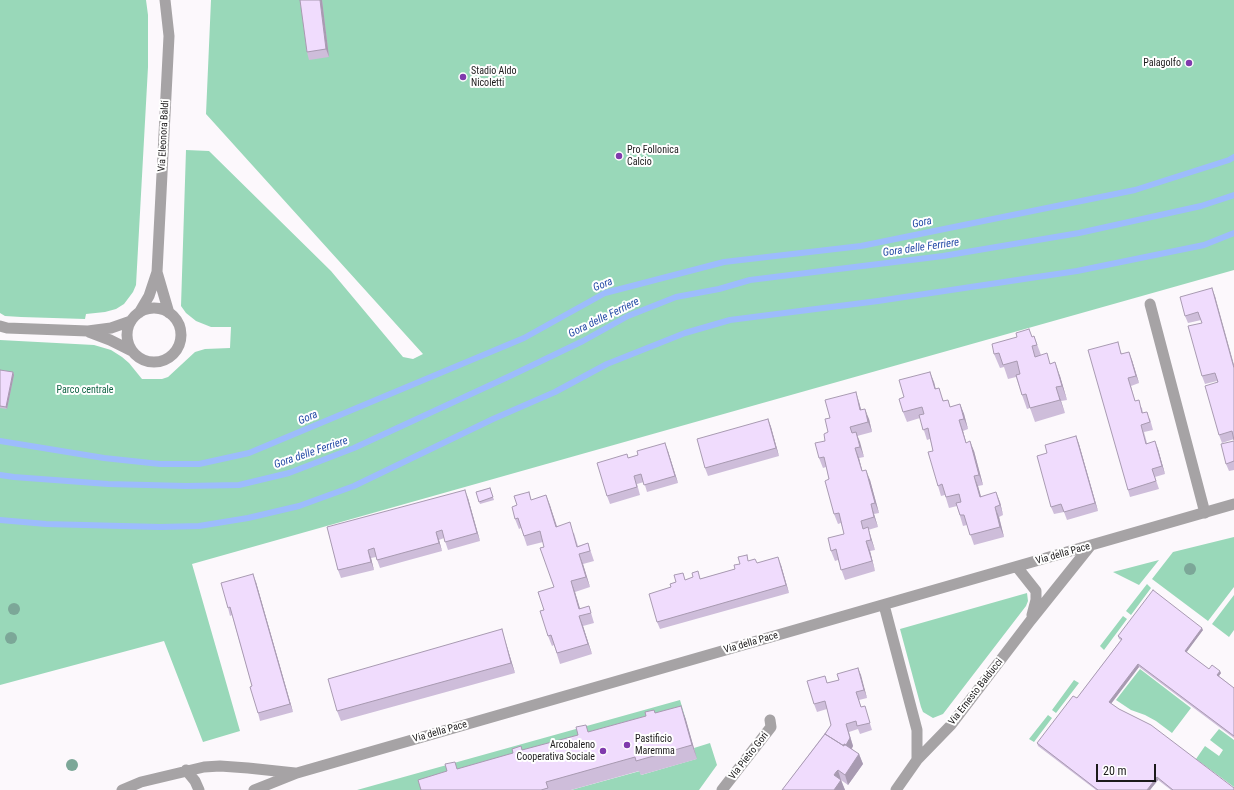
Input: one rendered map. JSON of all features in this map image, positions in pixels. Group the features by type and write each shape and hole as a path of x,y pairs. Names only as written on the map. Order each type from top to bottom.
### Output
{"street":[{"name":"Via Eleonora Baldi","path":"135,317 149,296 157,272 169,36 165,0"},
{"name":"Via Eleonora Baldi","path":"157,272 169,313"},
{"path":"1150,304 1205,513"},
{"path":"0,326 7,328 88,331 110,328 149,309 160,308 177,320 181,330 181,340 177,350 170,358 161,362 151,362 141,359 132,351 88,331"},
{"path":"132,351 128,341 127,331 135,317"},
{"name":"Via della Pace","path":"254,790 298,773 1234,504"},
{"name":"Via Ernesto Balducci","path":"896,790 917,760 951,725 1031,620 1091,545"},
{"name":"Via Ernesto Balducci","path":"1017,567 1036,591 1036,600 1031,620"},
{"path":"884,605 917,730 917,760"},
{"name":"Via Pietro Gori","path":"722,790 771,727 770,720"},
{"name":"Via della Pace","path":"122,790 141,782 204,766 298,773"},
{"path":"186,770 195,781 198,790"}],"green space":[{"path":"0,0 146,0 148,15 148,67 136,285 133,292 124,304 116,309 105,312 86,314 85,319 5,316 0,313"},
{"name":"Parco centrale","path":"211,0 1234,0 1234,270 192,564 240,731 203,742 164,641 0,685 0,340 94,345 111,350 122,357 142,379 162,379 168,377 195,352 205,349 230,348 231,327 211,327 196,321 186,313 181,306 186,150 209,151 331,271 403,357 413,359 423,354 206,114"},
{"path":"1234,537 1234,587 1208,621 1152,579 1173,552"},
{"path":"1159,560 1139,585 1113,572"},
{"path":"1147,584 1151,588 1131,615 1126,611"},
{"path":"1027,593 1028,601 1026,606 943,714 933,718 923,712 900,629"},
{"path":"1234,595 1234,630 1229,637 1212,624"},
{"path":"1123,616 1127,619 1104,650 1100,646"},
{"path":"1140,669 1191,708 1172,733 1156,721 1131,710 1116,700"},
{"path":"1074,680 1079,683 1056,713 1052,710"},
{"path":"680,700 686,720 436,790 357,790"},
{"path":"1048,715 1052,718 1034,742 1029,739"},
{"path":"1219,729 1234,740 1234,787 1196,759 1205,746 1219,756 1223,750 1210,740"},
{"path":"710,743 717,765 699,790 571,790 640,771 641,775 696,759 694,748"}],"building":[{"path":"300,0 320,0 326,49 307,52"},
{"path":"1212,288 1234,368 1234,440 1232,431 1219,435 1205,386 1218,382 1215,373 1202,376 1188,326 1202,323 1198,312 1185,316 1180,297"},
{"path":"1029,329 1032,337 1034,336 1037,345 1032,346 1035,357 1047,353 1050,364 1055,362 1062,386 1056,387 1060,400 1030,408 1026,394 1022,395 1016,375 1020,374 1017,361 1003,365 999,353 994,354 992,344 1017,337 1016,333"},
{"path":"1118,342 1121,354 1129,352 1136,376 1128,378 1135,401 1139,400 1142,413 1147,412 1150,422 1141,425 1146,444 1155,441 1162,466 1152,469 1156,481 1128,490 1088,350"},
{"path":"0,370 13,372 6,407 0,406"},
{"path":"930,372 935,389 939,388 943,401 948,400 950,407 960,404 964,419 959,420 966,443 970,441 979,475 974,476 980,497 996,492 1000,505 995,507 1000,527 970,535 964,515 960,515 956,503 961,502 959,494 946,497 942,484 938,486 928,452 933,451 928,428 923,430 919,415 924,414 922,407 903,412 899,399 904,397 899,380"},
{"path":"856,392 860,410 865,409 868,422 850,427 852,433 856,432 860,447 855,448 862,471 866,470 875,503 871,504 874,517 861,521 863,529 868,527 871,540 866,541 872,561 841,570 836,549 831,551 828,538 844,534 839,513 834,514 825,481 829,479 824,457 819,458 815,443 825,441 824,434 828,432 825,419 830,418 825,400"},
{"path":"768,419 776,448 705,468 697,439"},
{"path":"1076,436 1095,503 1064,512 1061,504 1051,507 1037,456 1047,453 1045,445"},
{"path":"1234,441 1234,461 1226,464 1221,444"},
{"path":"665,443 675,476 644,485 641,474 634,476 637,487 607,496 597,463 627,454 628,458 638,455 637,451"},
{"path":"490,488 493,497 479,502 476,492"},
{"path":"465,490 477,533 445,542 442,530 436,532 439,543 377,560 374,548 368,550 371,562 338,570 327,527"},
{"path":"529,492 531,500 546,495 556,527 570,522 577,547 588,543 590,551 579,554 586,577 571,581 579,609 589,606 591,613 579,616 588,644 557,653 551,635 548,636 540,611 544,610 538,592 554,587 540,548 544,547 540,531 524,536 518,518 515,519 512,507 517,505 514,496"},
{"path":"747,555 748,561 755,559 757,563 778,557 786,585 657,622 649,594 671,587 670,584 676,582 674,575 683,573 685,580 693,577 692,573 698,571 700,579 735,569 734,565 740,564 738,557"},
{"path":"253,574 290,704 258,713 230,607 228,608 221,583"},
{"path":"1153,590 1202,628 1185,651 1209,669 1212,665 1220,671 1217,675 1234,688 1234,736 1138,664 1109,702 1119,709 1151,725 1234,788 1234,790 1173,790 1157,777 1147,790 1098,790 1037,743 1073,696 1077,698 1122,639 1118,636"},
{"path":"502,629 511,663 337,711 328,679"},
{"path":"858,668 864,690 856,692 861,707 865,706 870,723 857,726 856,721 846,724 850,738 844,746 825,734 831,725 825,701 814,704 807,681 825,676 827,683 839,680 837,674"},
{"path":"681,706 692,745 636,761 635,757 546,782 548,788 541,790 421,790 418,780 447,771 445,764 455,762 457,769 513,753 512,749 521,746 522,750 578,735 576,727 586,725 588,732 646,716 645,712 654,710 655,713"},
{"path":"825,734 859,754 845,775 838,770 836,772 834,775 841,780 834,790 782,790"}],"waterway":[{"name":"Gora","path":"0,441 104,458 160,464 199,464 249,453 524,338 605,293 724,262 861,246 1135,190 1229,160 1234,157"},
{"name":"Gora delle Ferriere","path":"0,475 108,484 186,486 239,485 289,473 354,448 583,341 628,316 676,297 719,289 750,280 943,256 1079,233 1201,206 1234,195"},
{"path":"0,520 46,524 160,527 199,526 248,518 299,506 354,486 493,419 555,392 607,364 685,333 730,320 878,301 1077,271 1204,245 1234,233"}],"place":[{"name":"Palagolfo","path":"1189,63"},
{"name":"Stadio Aldo Nicoletti","path":"463,77"},
{"name":"Pro Follonica Calcio","path":"619,156"},
{"name":"Pastificio Maremma","path":"627,745"},
{"name":"Arcobaleno Cooperativa Sociale","path":"603,751"}]}
